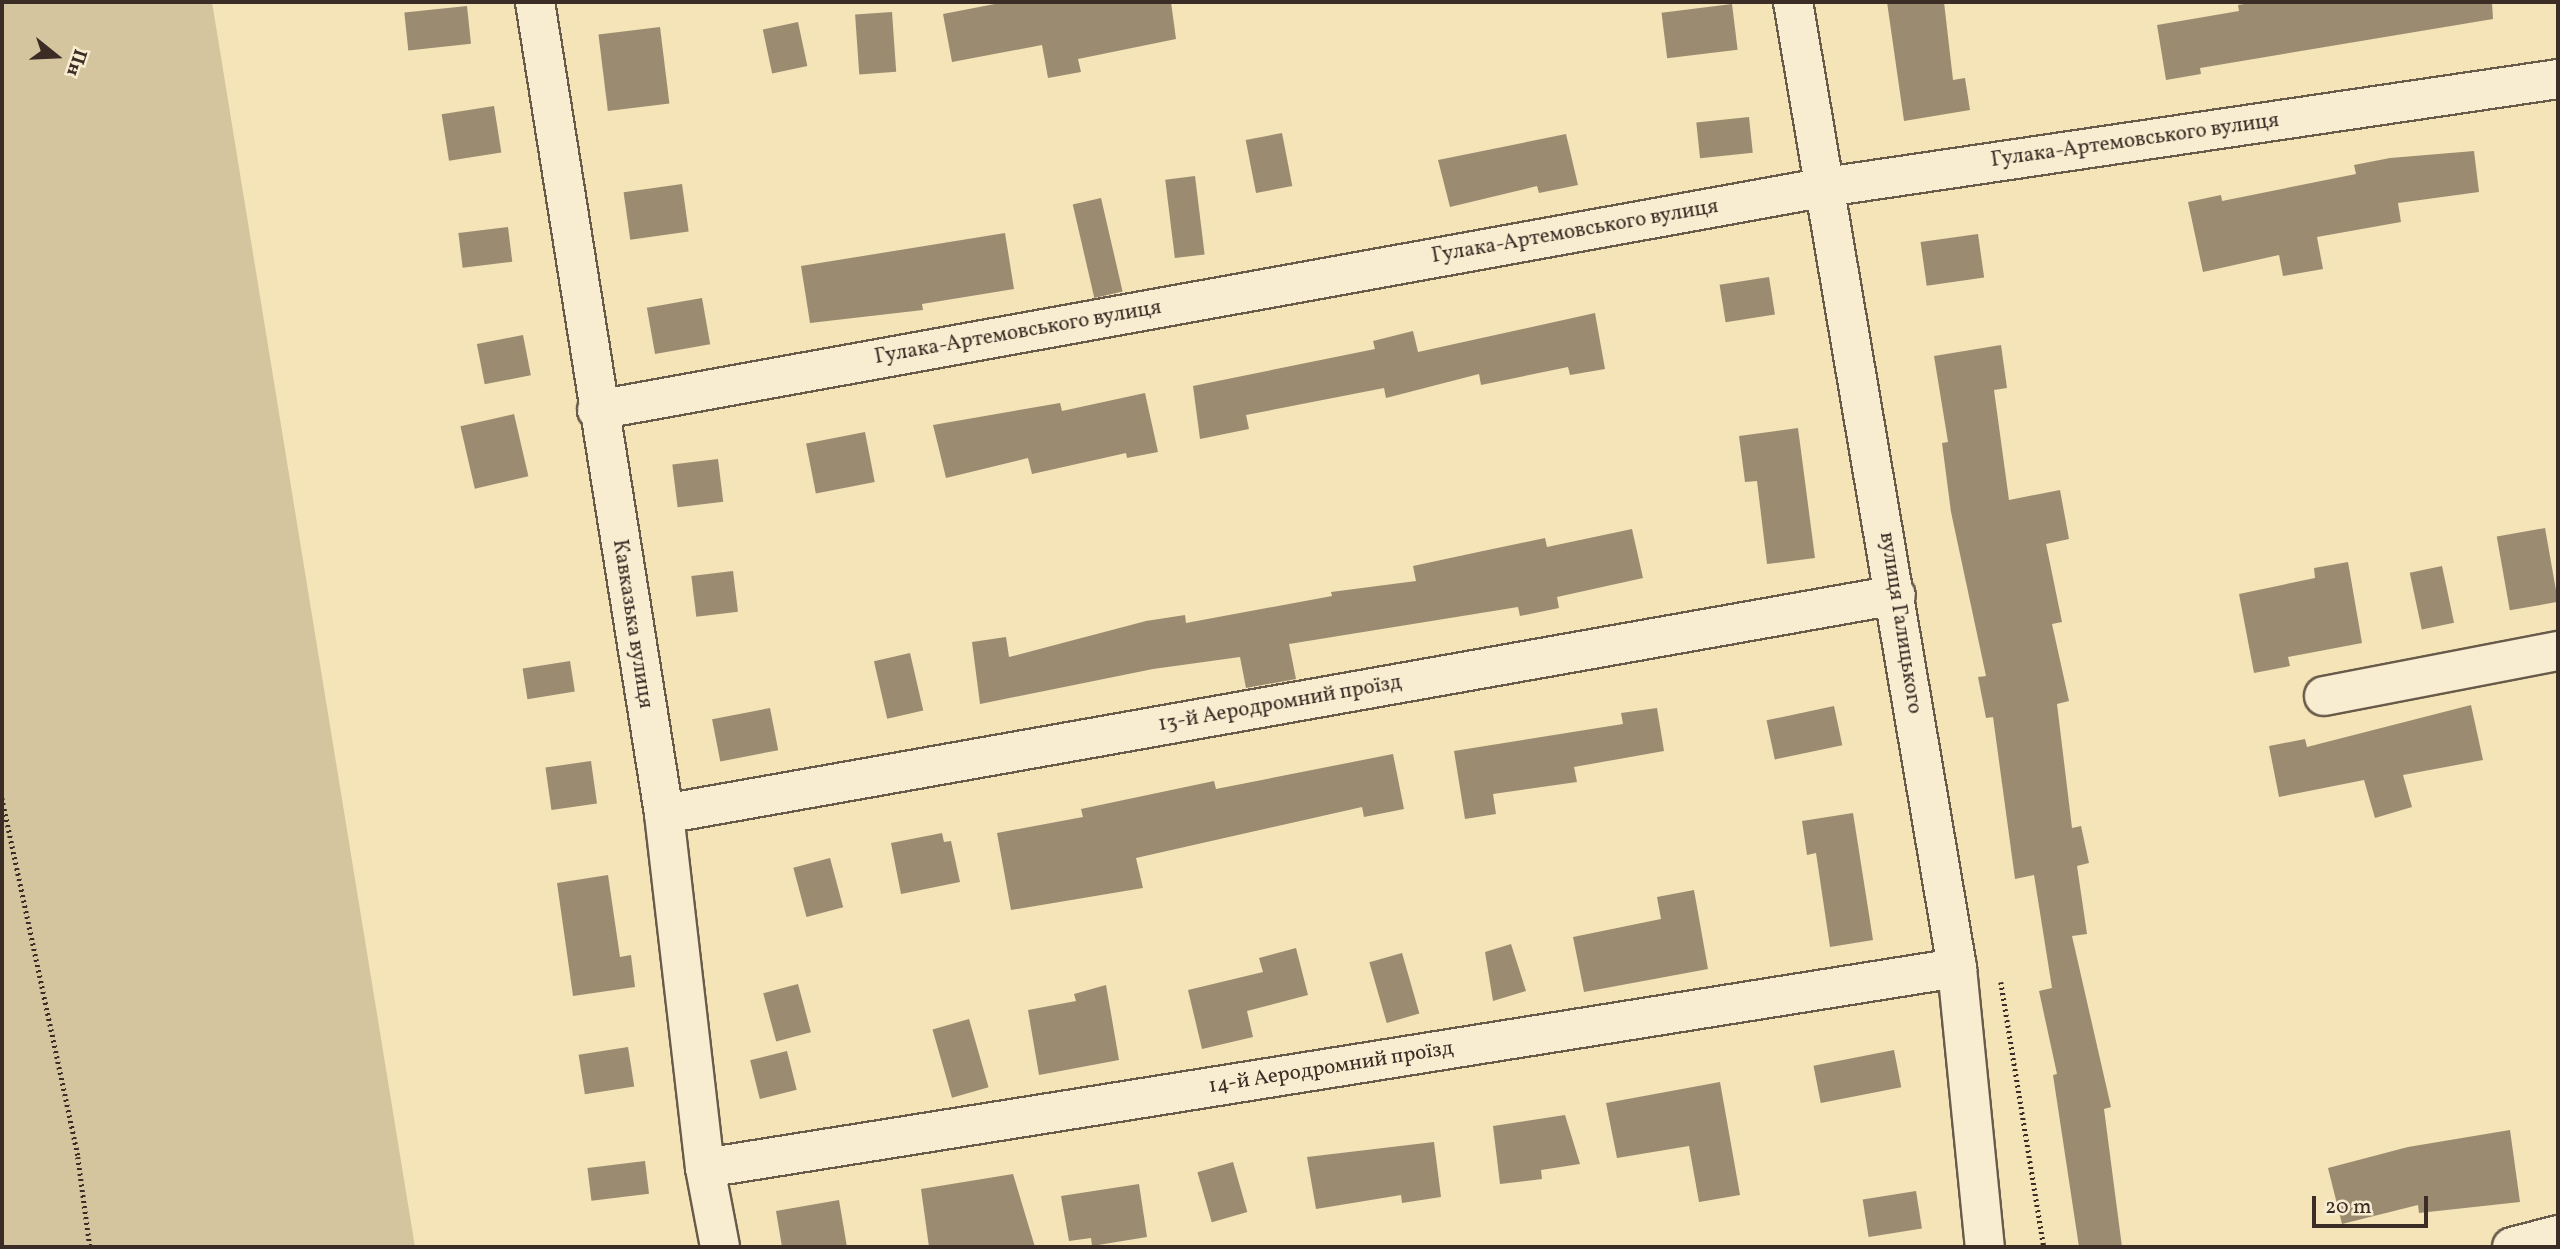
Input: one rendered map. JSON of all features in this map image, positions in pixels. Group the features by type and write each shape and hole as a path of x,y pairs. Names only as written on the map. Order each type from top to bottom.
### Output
{"street":[{"name":"Кавказька вулиця","path":"535,2 597,410 664,814 705,1168 720,1247"},
{"name":"вулиця Галицького","path":"1793,2 1896,595 1957,968 1985,1247"},
{"name":"Гулака-Артемовського вулиця","path":"597,410 1826,187 2558,79"},
{"name":"13-й Аеродромний проїзд","path":"664,814 1896,595"},
{"path":"2325,696 2558,651"},
{"name":"14-й Аеродромний проїзд","path":"705,1168 1957,968"},
{"path":"2512,1247 2558,1235"}],"path":[{"path":"2,798 78,1157 90,1247"},
{"path":"1957,968 1999,970 2044,1247"}],"shaded area":[{"path":"2,2 212,2 415,1247 2,1247"}],"building":[{"path":"1005,2 1171,2 1176,39 1078,59 1081,72 1048,78 1042,45 952,62 943,14"},
{"path":"1887,2 1944,2 1953,80 1965,78 1970,110 1904,121"},
{"path":"2256,2 2492,2 2493,19 2200,68 2201,74 2166,80 2157,25 2239,11 2238,5"},
{"path":"1732,4 1738,50 1667,58 1662,13"},
{"path":"467,6 471,44 408,50 404,13"},
{"path":"892,12 896,72 859,74 855,15"},
{"path":"798,22 807,66 772,74 763,29"},
{"path":"660,27 669,103 608,111 598,35"},
{"path":"494,106 501,152 449,161 442,114"},
{"path":"1749,117 1753,153 1700,158 1696,123"},
{"path":"1282,133 1292,186 1256,193 1246,140"},
{"path":"1566,134 1578,185 1539,193 1537,186 1450,207 1438,160"},
{"path":"2474,151 2479,192 2398,203 2401,222 2317,237 2323,269 2283,276 2279,255 2203,272 2188,202 2221,195 2222,201 2356,174 2354,165 2390,158"},
{"path":"1195,176 1205,254 1175,258 1165,180"},
{"path":"682,184 689,232 630,240 624,192"},
{"path":"1101,198 1123,292 1094,298 1073,205"},
{"path":"508,227 512,262 463,268 458,233"},
{"path":"1005,233 1014,289 922,304 923,310 810,323 801,266"},
{"path":"1978,234 1984,278 1927,286 1921,242"},
{"path":"1769,277 1775,315 1726,322 1720,285"},
{"path":"702,298 710,344 655,354 647,308"},
{"path":"1595,313 1605,369 1570,375 1568,367 1481,385 1479,374 1386,398 1384,388 1246,415 1249,429 1200,439 1193,386 1375,349 1373,341 1413,331 1418,352"},
{"path":"523,335 531,375 485,384 477,344"},
{"path":"2001,345 2007,388 1994,390 2009,500 2060,490 2069,539 2046,544 2062,622 2052,624 2069,701 2057,704 2072,828 2081,826 2089,863 2077,866 2087,934 2072,936 2111,1107 2104,1109 2122,1247 2079,1247 2053,1075 2057,1074 2039,991 2052,988 2034,875 2015,879 1993,717 1986,718 1978,677 1986,676 1951,512 1942,443 1948,442 1934,356"},
{"path":"1145,393 1158,452 1127,458 1126,453 1032,474 1028,458 946,478 933,425 1060,403 1062,411"},
{"path":"514,414 528,476 475,489 460,426"},
{"path":"1798,428 1815,558 1767,564 1757,481 1745,482 1739,436"},
{"path":"865,432 875,482 816,494 806,443"},
{"path":"718,459 723,502 678,507 672,465"},
{"path":"2545,528 2558,602 2510,610 2497,537"},
{"path":"1632,529 1643,578 1557,597 1559,608 1520,616 1518,607 1289,644 1296,679 1246,688 1240,657 1153,669 980,704 972,642 1006,637 1009,657 1146,621 1185,615 1186,623 1332,596 1331,592 1416,581 1413,566 1545,538 1547,547"},
{"path":"2348,562 2362,643 2288,657 2290,666 2254,673 2239,594 2315,578 2314,568"},
{"path":"2442,566 2454,623 2422,630 2410,573"},
{"path":"733,571 738,612 696,617 691,576"},
{"path":"910,653 923,710 887,719 874,661"},
{"path":"570,661 575,692 527,699 523,669"},
{"path":"2471,705 2483,760 2403,775 2412,807 2375,818 2364,780 2279,797 2269,746 2305,739 2307,747"},
{"path":"1834,706 1842,745 1775,759 1767,720"},
{"path":"770,708 778,750 720,761 712,719"},
{"path":"1657,708 1664,751 1574,767 1577,782 1493,794 1496,814 1465,819 1454,751 1623,724 1621,713"},
{"path":"1393,754 1404,809 1364,817 1362,807 1136,858 1143,888 1011,910 997,833 1083,817 1081,809 1214,781 1216,789"},
{"path":"591,761 597,804 551,810 545,767"},
{"path":"1853,813 1873,940 1830,947 1816,853 1807,855 1802,821"},
{"path":"942,833 944,842 951,841 960,882 901,894 891,843"},
{"path":"830,858 843,907 806,917 793,868"},
{"path":"608,875 620,957 631,955 635,987 573,996 557,883"},
{"path":"1694,890 1708,969 1584,992 1573,937 1661,919 1657,897"},
{"path":"1511,944 1526,991 1493,1001 1485,952"},
{"path":"1296,948 1308,995 1247,1011 1253,1037 1202,1049 1188,990 1263,972 1259,958"},
{"path":"1402,953 1419,1014 1387,1023 1369,962"},
{"path":"798,984 811,1032 776,1042 763,993"},
{"path":"1106,985 1119,1060 1039,1075 1028,1010 1076,1001 1074,994"},
{"path":"969,1019 989,1087 952,1098 932,1029"},
{"path":"628,1047 634,1087 585,1094 579,1055"},
{"path":"1894,1050 1901,1087 1821,1103 1814,1066"},
{"path":"787,1051 797,1090 760,1099 750,1060"},
{"path":"1720,1082 1740,1195 1699,1202 1689,1146 1617,1158 1606,1103"},
{"path":"1565,1115 1580,1164 1541,1170 1542,1179 1500,1184 1493,1126"},
{"path":"2510,1130 2520,1202 2419,1213 2418,1205 2342,1224 2328,1168 2408,1147"},
{"path":"1434,1142 1441,1197 1402,1203 1401,1195 1316,1209 1307,1157"},
{"path":"645,1161 649,1194 591,1201 587,1168"},
{"path":"1233,1162 1247,1212 1212,1222 1197,1172"},
{"path":"1013,1174 1035,1247 929,1247 921,1189"},
{"path":"1139,1184 1147,1237 1092,1246 1091,1238 1069,1241 1061,1196"},
{"path":"1916,1191 1922,1229 1869,1237 1863,1199"},
{"path":"839,1200 847,1247 782,1247 776,1211"}]}
